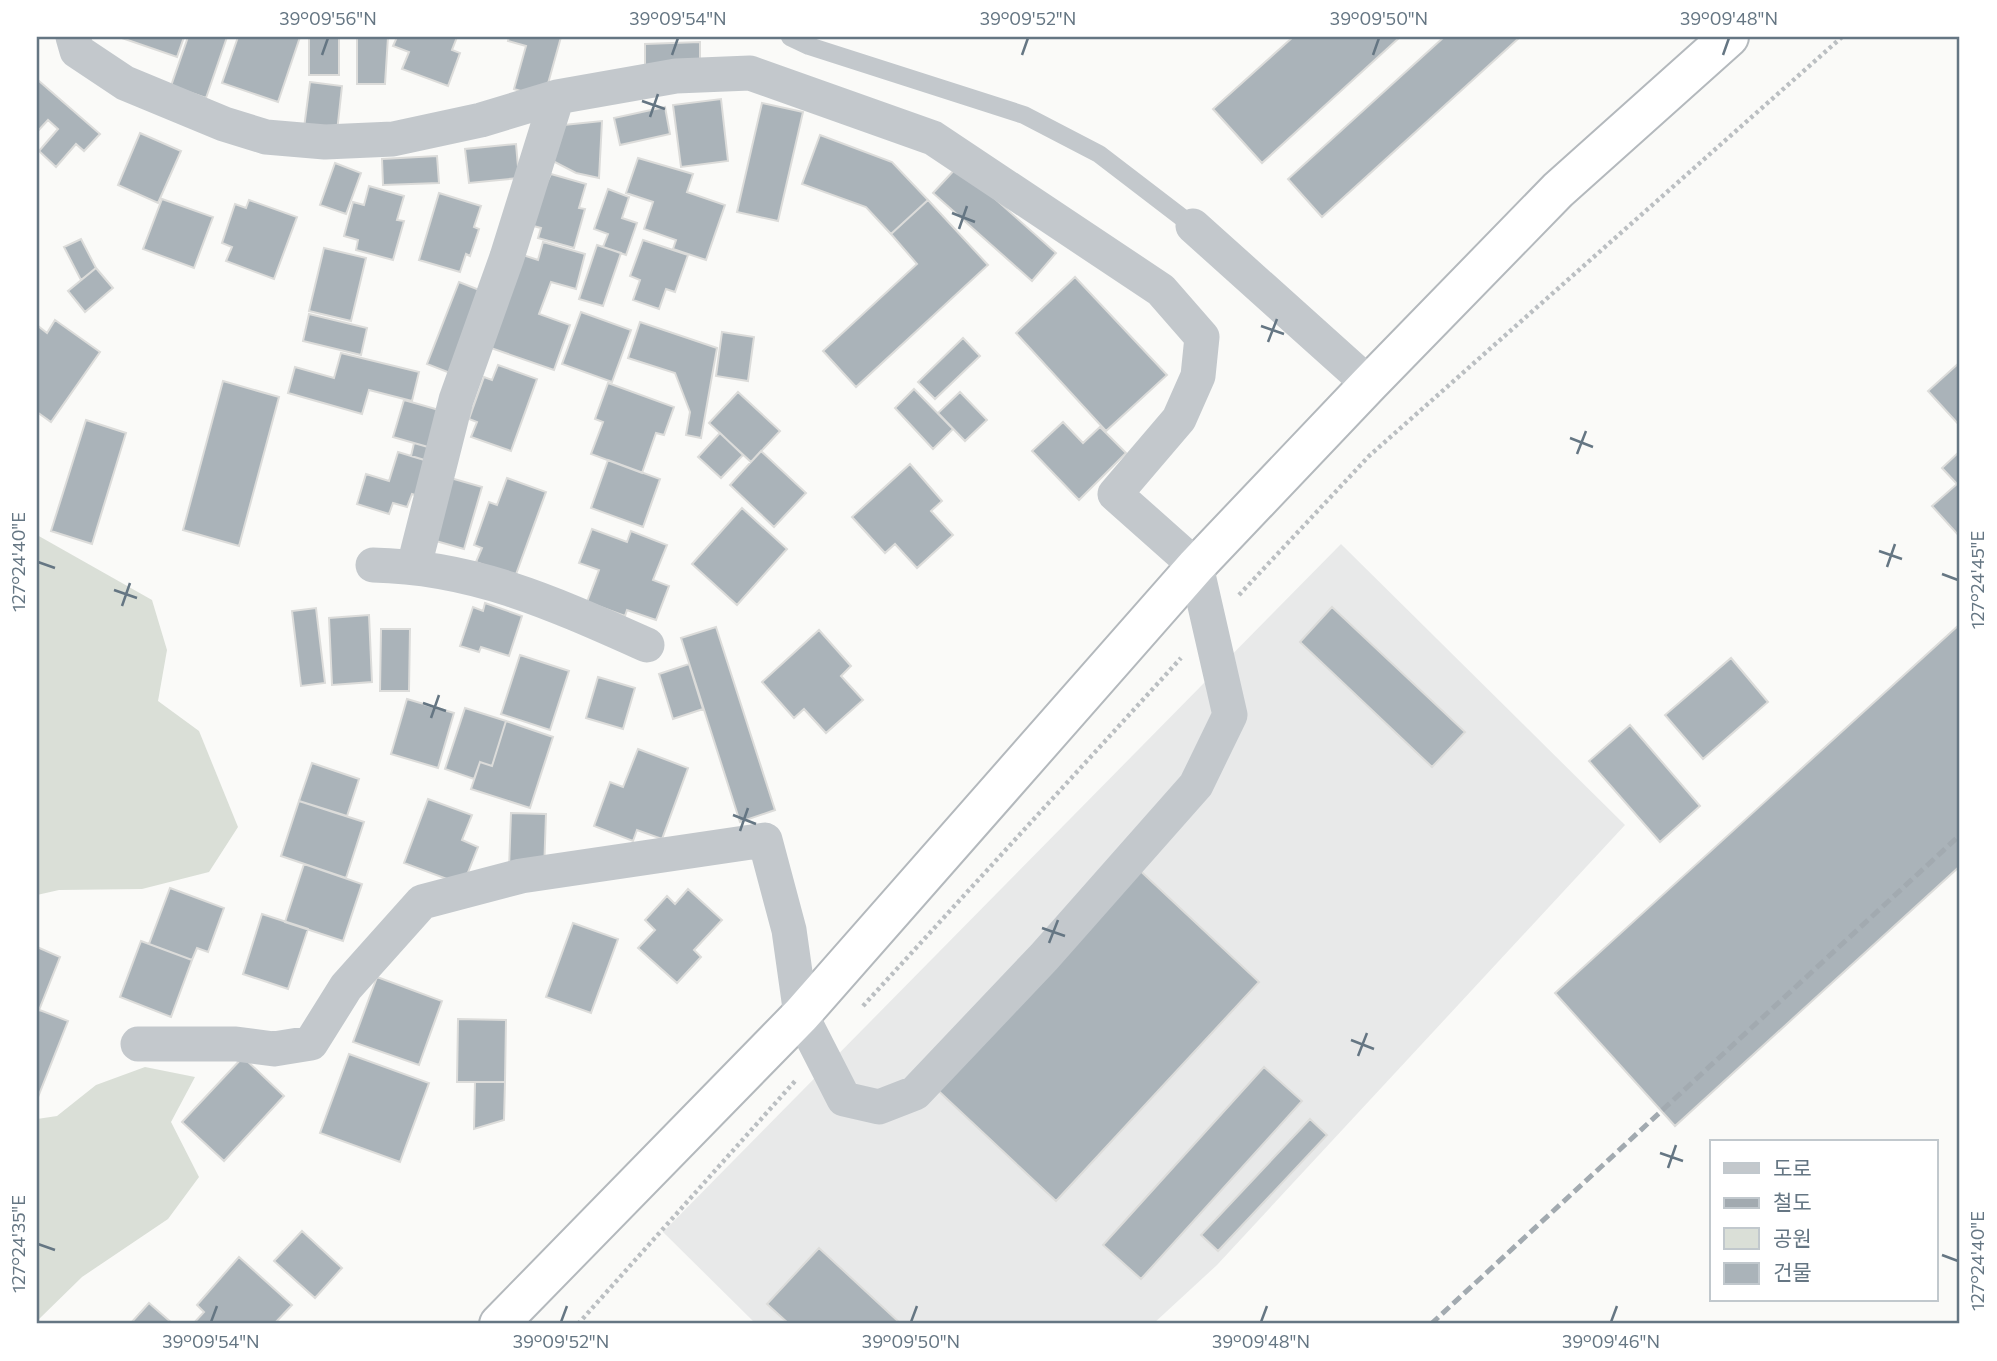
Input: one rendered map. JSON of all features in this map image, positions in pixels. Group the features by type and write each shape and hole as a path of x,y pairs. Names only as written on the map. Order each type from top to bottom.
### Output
{"highway":[{"path":"499,1324 801,1015 1196,566 1369,384 1558,190 1729,37"}],"street":[{"path":"73,37 77,51 125,83 224,124 266,137 326,142 393,139 481,120 557,97 676,76 750,73 788,84 933,138 1161,290 1202,337 1198,376 1179,419 1115,494 1196,566 1230,715 1196,785 1044,957 915,1093 879,1107 844,1099 801,1015 789,930 765,840 522,876 422,902 346,987 311,1043 274,1049 236,1044 138,1044"},
{"path":"414,566 456,400 507,257 557,97"},
{"path":"1194,226 1369,384"},
{"path":"373,565 414,566 475,577 584,617 647,645"}],"lane":[{"path":"790,37 822,50 1024,115 1099,154 1194,226"}],"shaded area":[{"path":"1341,544 1625,825 1217,1265 1153,1324 756,1324 663,1232"}],"green space":[{"path":"37,535 152,600 167,650 158,701 199,731 238,827 209,872 142,889 59,890 37,895"},
{"path":"145,1067 195,1077 171,1122 199,1177 168,1219 82,1277 37,1321 37,1119 57,1116 96,1085"}],"building":[{"path":"119,37 184,37 177,57"},
{"path":"188,37 227,37 206,98 171,86"},
{"path":"238,37 300,37 278,102 222,83"},
{"path":"309,37 339,37 339,75 309,75"},
{"path":"357,37 388,37 385,84 357,84"},
{"path":"397,37 457,37 452,50 460,53 448,86 402,69 409,52 393,46"},
{"path":"509,37 561,37 544,98 514,89 526,46 508,41"},
{"path":"1293,37 1400,37 1262,163 1213,109"},
{"path":"1444,37 1520,37 1322,217 1288,179"},
{"path":"700,42 700,65 645,66 645,44"},
{"path":"39,81 100,134 84,151 76,144 56,167 39,151 58,129 48,120 37,132"},
{"path":"310,82 342,86 337,132 304,128"},
{"path":"721,99 728,161 681,167 673,105"},
{"path":"762,103 803,112 778,221 737,212"},
{"path":"665,107 670,134 620,145 614,118"},
{"path":"602,121 599,178 576,173 545,157 554,126"},
{"path":"140,133 181,151 158,203 118,185"},
{"path":"820,135 892,162 928,200 891,234 866,207 802,184"},
{"path":"516,144 519,178 469,183 465,149"},
{"path":"437,156 439,183 383,185 382,159"},
{"path":"638,158 693,174 687,192 725,205 706,260 673,249 676,240 644,229 653,202 626,193"},
{"path":"335,163 361,173 346,214 320,205"},
{"path":"958,166 1056,253 1032,281 933,193"},
{"path":"551,174 586,184 579,208 585,209 574,248 538,238 541,228 526,224"},
{"path":"369,186 404,196 397,220 404,221 393,260 356,250 358,240 344,236 353,202 364,205"},
{"path":"608,189 629,197 622,218 637,223 626,255 603,247 608,234 594,229"},
{"path":"439,193 481,206 474,227 479,229 470,256 466,254 460,272 419,260"},
{"path":"162,199 213,217 194,268 143,249"},
{"path":"249,200 297,217 274,279 226,261 232,247 222,243 235,204 246,208"},
{"path":"928,200 988,265 856,387 823,351 917,264 891,234"},
{"path":"81,239 96,268 81,280 64,247"},
{"path":"643,240 688,255 675,292 666,289 659,309 633,300 640,280 630,276"},
{"path":"543,242 585,254 576,289 551,282 539,314 570,325 554,370 488,347 520,254 538,260"},
{"path":"597,245 621,253 603,306 579,299"},
{"path":"324,248 366,258 351,321 309,311"},
{"path":"96,268 113,288 85,312 68,291"},
{"path":"1075,277 1167,375 1106,431 1016,333"},
{"path":"459,282 487,293 455,375 427,364"},
{"path":"581,312 631,330 612,382 562,364"},
{"path":"309,314 367,328 361,355 303,341"},
{"path":"55,320 100,352 51,422 37,412 37,329 38,326 47,333"},
{"path":"640,322 717,348 701,438 686,435 690,412 675,373 628,358"},
{"path":"722,332 754,337 748,381 716,376"},
{"path":"963,338 980,356 935,399 918,382"},
{"path":"341,353 419,372 412,401 369,390 362,414 288,393 295,367 334,378"},
{"path":"1960,362 1960,426 1928,391"},
{"path":"498,365 537,379 511,451 471,437 477,422 469,419 484,377 492,380"},
{"path":"223,381 279,397 239,546 183,530"},
{"path":"608,383 674,407 664,435 656,433 642,473 591,454 603,422 595,419"},
{"path":"914,389 953,429 933,449 895,408"},
{"path":"738,392 780,431 751,462 709,423"},
{"path":"960,392 987,420 965,441 938,413"},
{"path":"404,400 446,412 435,449 393,437"},
{"path":"86,420 126,433 92,544 51,531"},
{"path":"1063,422 1083,443 1100,427 1126,453 1079,500 1032,451"},
{"path":"720,433 743,455 721,478 698,457"},
{"path":"414,443 435,449 431,462 411,456"},
{"path":"761,451 806,493 774,527 730,485"},
{"path":"1960,451 1960,537 1932,506 1957,484 1942,468"},
{"path":"398,452 431,462 421,497 412,494 407,507 393,503 389,514 357,504 366,474 389,481"},
{"path":"608,460 660,479 643,527 591,508"},
{"path":"910,464 942,501 931,511 953,535 917,568 895,544 885,553 852,517"},
{"path":"447,477 482,487 464,549 429,539"},
{"path":"507,478 546,492 515,577 476,562 482,548 474,545 489,502 497,505"},
{"path":"742,508 787,549 737,605 692,564"},
{"path":"592,529 627,542 631,531 667,545 653,580 669,586 656,620 627,610 625,616 587,602 599,570 579,563"},
{"path":"485,603 522,616 509,656 481,647 479,652 460,646 473,607 483,611"},
{"path":"1332,607 1465,732 1432,767 1300,642"},
{"path":"316,608 325,683 301,686 292,611"},
{"path":"369,615 372,682 332,685 329,618"},
{"path":"1960,624 1960,866 1675,1126 1555,993"},
{"path":"716,627 775,810 740,822 681,638"},
{"path":"381,629 410,629 409,691 380,691"},
{"path":"819,630 851,666 841,676 863,700 826,733 804,709 794,718 762,682"},
{"path":"520,655 569,671 550,730 501,714"},
{"path":"1731,658 1768,702 1703,759 1665,715"},
{"path":"689,664 703,709 673,719 659,674"},
{"path":"598,677 635,688 623,729 586,718"},
{"path":"407,699 454,713 438,768 391,754"},
{"path":"465,708 506,721 492,766 480,762 474,779 445,769"},
{"path":"506,721 553,737 530,808 471,789 480,762 492,766"},
{"path":"1630,725 1700,806 1660,842 1589,761"},
{"path":"638,749 688,768 662,839 637,830 633,841 594,826 610,782 623,787"},
{"path":"312,763 359,779 347,816 299,801"},
{"path":"428,799 472,815 462,840 478,847 463,885 404,863"},
{"path":"299,801 364,822 346,878 281,856"},
{"path":"511,813 546,814 544,871 509,869"},
{"path":"304,864 362,884 343,941 285,922"},
{"path":"1133,864 1259,982 1056,1201 930,1083"},
{"path":"170,888 224,908 208,952 197,948 192,960 149,944"},
{"path":"688,889 722,920 694,950 701,957 677,983 638,948 655,930 645,920 667,896 675,904"},
{"path":"262,914 308,929 288,989 243,974"},
{"path":"573,923 618,939 591,1013 546,997"},
{"path":"141,941 192,960 171,1017 120,997"},
{"path":"37,947 60,957 39,1010 37,1009"},
{"path":"377,977 442,1001 419,1065 353,1042"},
{"path":"37,1009 68,1021 38,1097 37,1097"},
{"path":"458,1019 506,1020 505,1082 457,1082"},
{"path":"349,1054 429,1083 400,1162 320,1133"},
{"path":"243,1057 284,1096 224,1161 182,1122"},
{"path":"1264,1067 1302,1101 1141,1279 1103,1245"},
{"path":"475,1082 505,1082 504,1120 474,1129"},
{"path":"1310,1119 1327,1135 1218,1251 1201,1235"},
{"path":"302,1231 342,1268 315,1298 274,1261"},
{"path":"819,1248 901,1324 789,1324 767,1304"},
{"path":"239,1257 292,1305 274,1324 193,1324 204,1312 197,1305"},
{"path":"149,1303 173,1324 130,1324"}],"railway":[{"path":"1431,1324 1960,835"}]}
